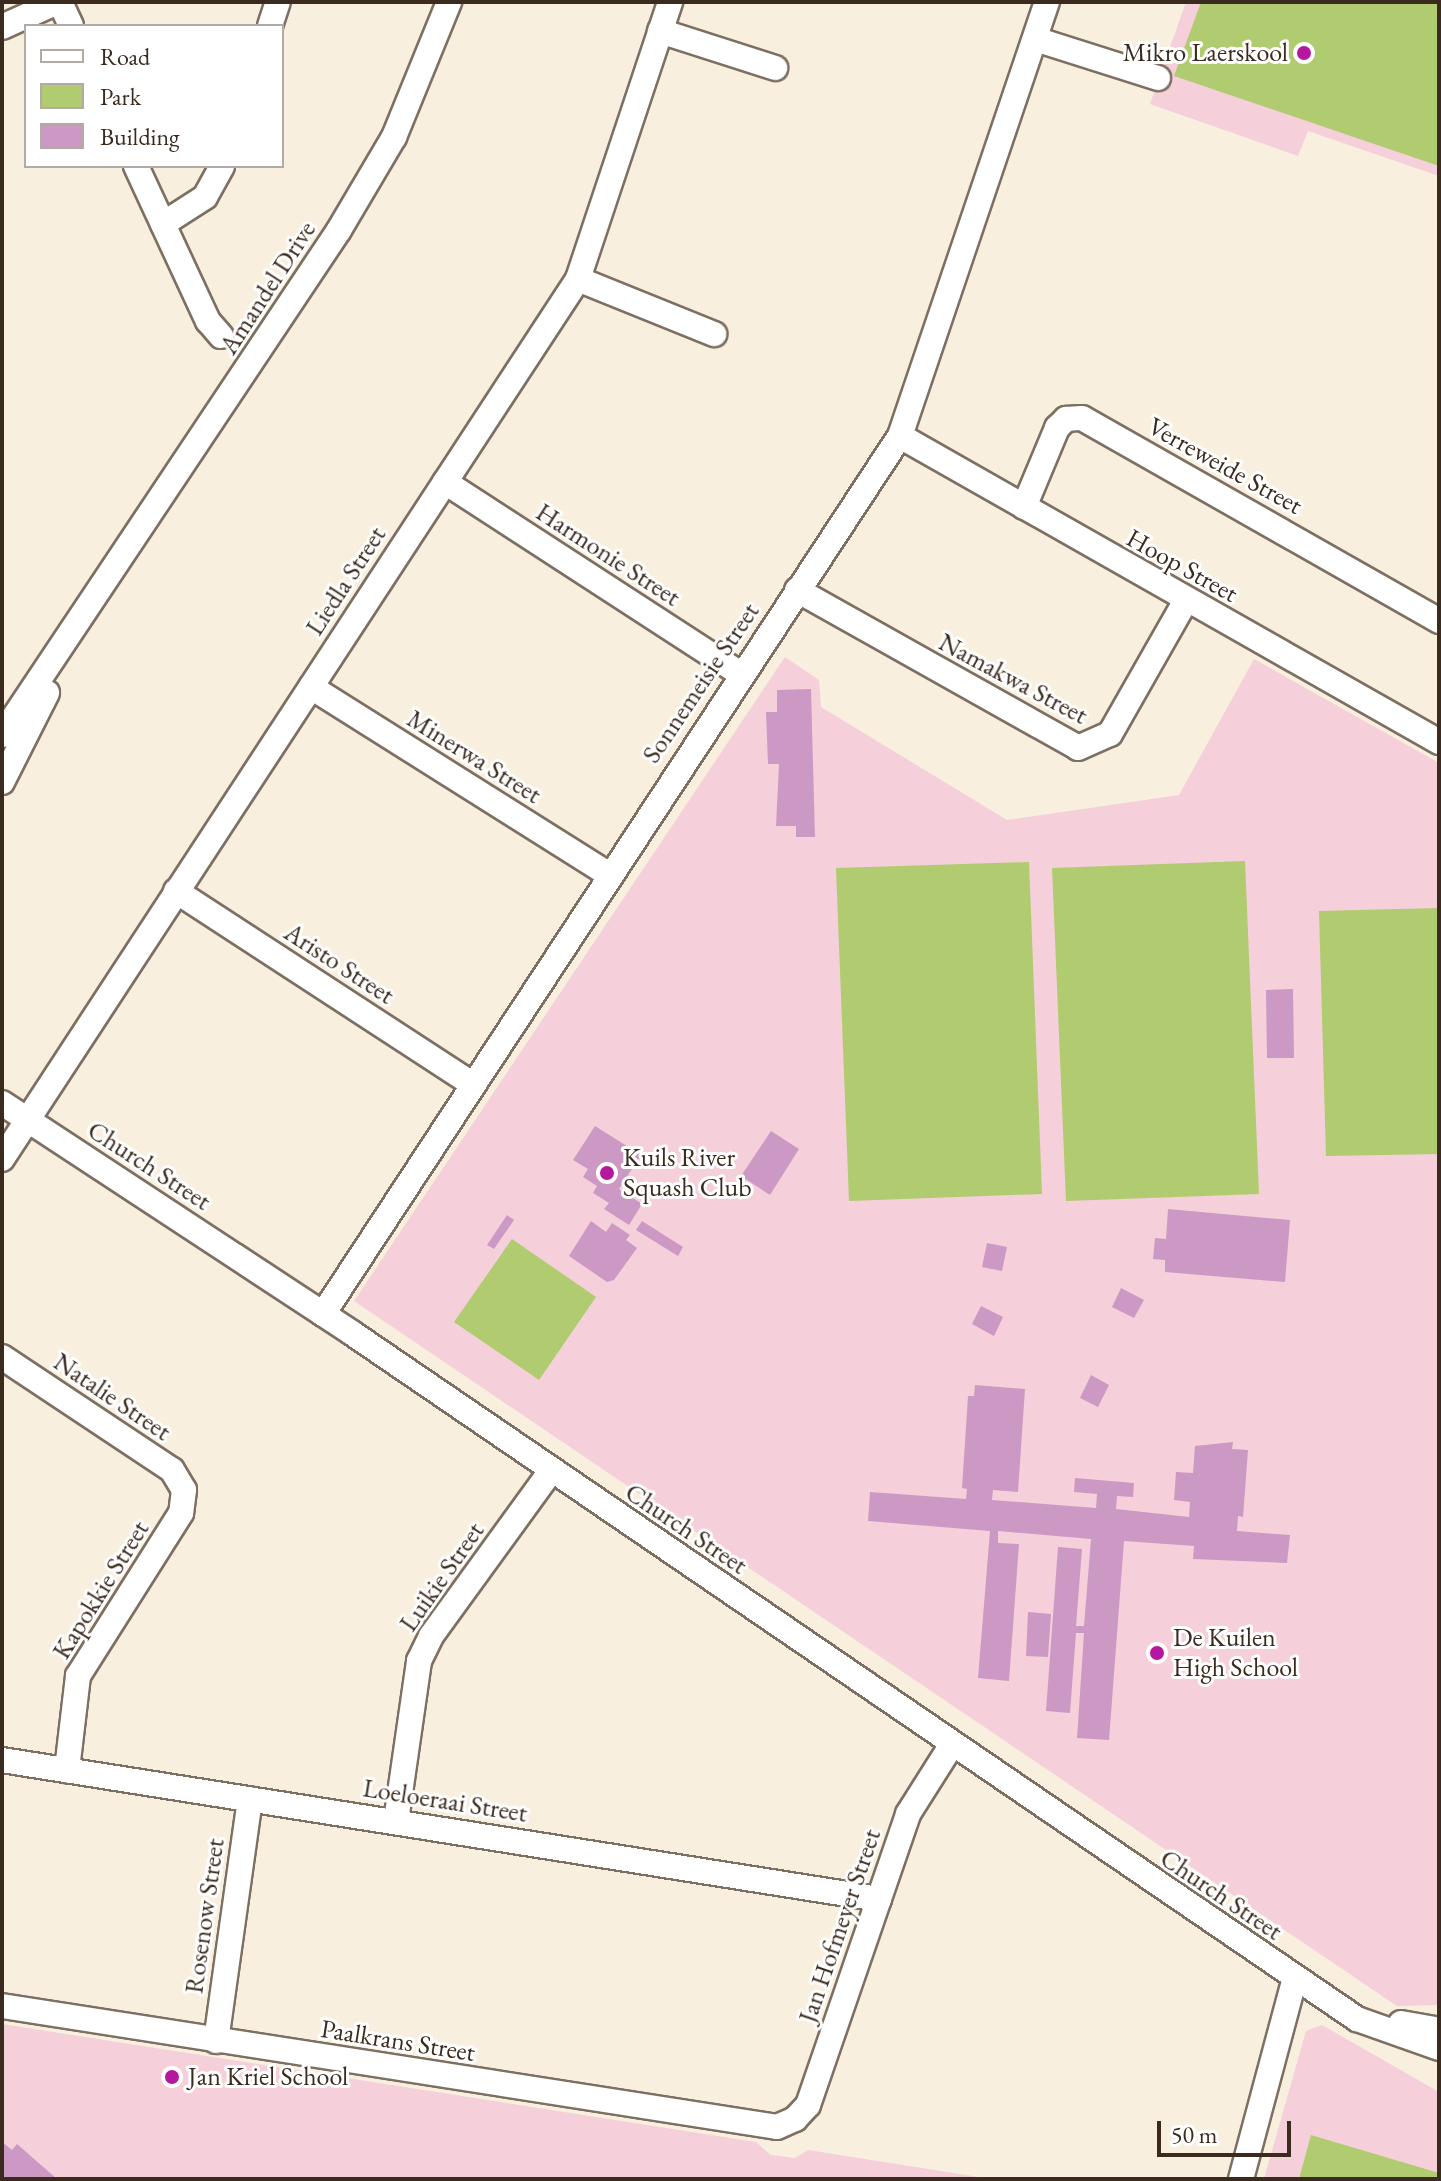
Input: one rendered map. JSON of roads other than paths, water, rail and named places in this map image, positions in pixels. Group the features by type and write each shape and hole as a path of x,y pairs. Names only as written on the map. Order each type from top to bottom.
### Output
{"street":[{"path":"2,27 58,2 70,24"},
{"path":"271,24 278,2"},
{"name":"Amandel Drive","path":"2,735 102,588 381,159 449,2"},
{"name":"Liedla Street","path":"2,1159 578,279 670,2"},
{"name":"Sonnemeisie Street","path":"323,1314 608,874 900,436 1047,2"},
{"path":"660,31 775,68"},
{"path":"1035,39 1158,78"},
{"path":"137,168 208,321 221,336"},
{"path":"163,224 205,197 221,168"},
{"path":"578,279 714,334"},
{"name":"Verreweide Street","path":"1024,507 1057,428 1066,419 1082,418 1439,621"},
{"name":"Hoop Street","path":"900,436 1439,742"},
{"name":"Harmonie Street","path":"445,482 741,674"},
{"name":"Amandel Drive","path":"2,782 102,588"},
{"name":"Namakwa Street","path":"797,590 1078,748 1110,734 1186,600"},
{"name":"Minerwa Street","path":"311,687 608,874"},
{"name":"Aristo Street","path":"176,891 471,1083"},
{"name":"Church Street","path":"2,1103 323,1314 951,1746 1295,1978 1373,2027 1439,2048"},
{"name":"Natalie Street","path":"2,1357 172,1470 184,1490"},
{"name":"Luikie Street","path":"396,1821 419,1661 431,1636 550,1472"},
{"name":"Kapokkie Street","path":"67,1770 78,1676 181,1513 184,1490"},
{"name":"Jan Hofmeyer Street","path":"786,2124 802,2113 812,2096 908,1814 951,1746"},
{"name":"Loeloeraai Street","path":"2,1760 879,1899"},
{"name":"Rosenow Street","path":"216,2041 250,1799"},
{"path":"1241,2179 1295,1978"},
{"name":"Church Street","path":"1338,2003 1439,2030"},
{"name":"Paalkrans Street","path":"2,2006 767,2127 786,2124"}],"place":[{"name":"Mikro Laerskool","path":"1304,53"},
{"name":"Kuils River Squash Club","path":"607,1173"},
{"name":"De Kuilen High School","path":"1157,1653"},
{"name":"Jan Kriel School","path":"172,2077"}]}
